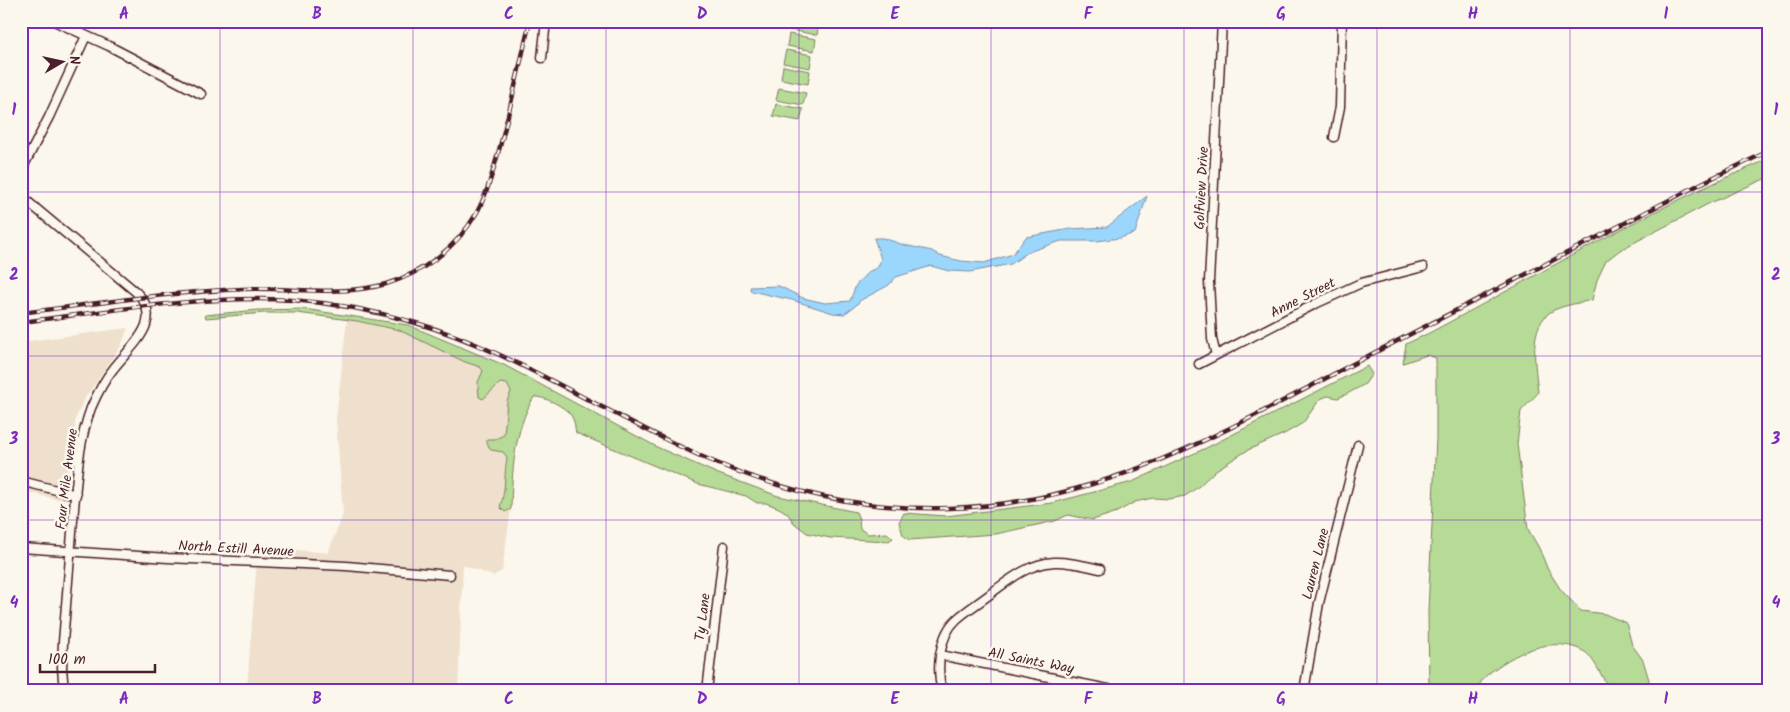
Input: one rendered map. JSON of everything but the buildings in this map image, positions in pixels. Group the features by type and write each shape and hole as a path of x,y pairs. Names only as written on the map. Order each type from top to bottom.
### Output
{"street":[{"path":"54,21 144,64 201,94"},
{"path":"542,58 546,21"},
{"name":"Golfview Drive","path":"1216,355 1212,339 1209,282 1222,21"},
{"path":"1334,137 1340,107 1342,21"},
{"path":"21,171 49,117 86,36"},
{"name":"Four Mile Avenue","path":"21,196 143,298 148,315 141,335 108,376 92,406 83,439 70,551 62,660 64,691"},
{"name":"Anne Street","path":"1199,364 1361,283 1423,267"},
{"name":"Lauren Lane","path":"1304,691 1319,603 1358,445"},
{"path":"21,481 76,495"},
{"name":"Ty Lane","path":"707,691 724,546"},
{"name":"North Estill Avenue","path":"21,548 168,558 346,566 450,575"},
{"path":"942,691 938,668 940,655 955,620 1020,571 1037,565 1055,562 1100,568"},
{"name":"All Saints Way","path":"940,655 1118,691"}],"shaded area":[{"path":"347,319 399,330 465,362 480,367 494,388 500,383 507,384 511,392 507,401 504,435 495,439 487,439 491,449 503,452 507,457 506,477 500,507 505,512 511,509 502,571 493,576 463,565 458,691 269,691 247,687 258,546 328,553 343,514 336,420"},
{"path":"128,328 121,346 85,398 76,417 64,501 21,491 21,342"}],"green space":[{"path":"792,21 819,23 817,35 790,30"},
{"path":"789,34 816,39 814,51 787,46"},
{"path":"786,50 812,55 810,68 783,63"},
{"path":"783,66 810,71 808,84 781,79"},
{"path":"779,88 806,93 803,105 776,100"},
{"path":"776,104 803,109 800,121 773,116"},
{"path":"1769,159 1769,177 1708,204 1620,250 1606,261 1597,280 1592,300 1567,305 1554,310 1539,325 1536,336 1535,359 1538,393 1521,411 1517,444 1528,529 1539,548 1548,570 1561,590 1581,611 1605,614 1626,623 1632,645 1643,660 1649,680 1649,691 1610,691 1592,659 1585,652 1573,647 1547,645 1521,653 1497,667 1485,677 1476,691 1429,691 1428,611 1436,438 1436,358 1427,355 1403,363 1406,344 1640,219"},
{"path":"304,309 408,325 504,365 659,448 716,473 778,496 856,512 860,529 868,534 887,533 893,538 889,541 830,538 807,533 794,523 787,513 779,508 766,503 757,503 746,496 698,484 576,433 574,421 566,410 555,403 538,397 534,397 522,423 513,466 511,509 505,512 500,507 507,457 503,452 491,450 487,439 495,439 504,435 507,401 511,392 507,384 500,383 483,399 479,397 478,382 483,371 480,367 465,362 399,330 357,321 297,313 264,313 206,318 205,315 258,310"},
{"path":"1367,366 1372,374 1365,384 1338,398 1328,396 1320,399 1303,423 1248,450 1216,470 1185,496 1169,499 1153,498 1135,502 1117,512 1093,520 1068,515 1055,521 996,534 909,540 903,535 899,522 904,513 946,516 1052,503 1132,482 1208,447"}],"water":[{"path":"1147,196 1135,233 1120,238 1097,241 1061,241 1028,252 1011,264 970,272 949,271 931,266 896,277 889,285 861,300 844,314 833,313 792,300 751,291 750,287 779,286 803,298 825,303 850,301 856,285 868,272 878,267 881,259 874,238 883,238 961,261 984,263 1013,254 1026,237 1070,229 1107,227"}],"railway":[{"path":"21,313 132,299 243,289 351,290 386,284 426,266 449,248 468,226 480,207 503,134 530,21"},
{"path":"21,322 156,305 224,300 292,300 355,308 416,323 465,340 513,361 692,452 727,467 795,490 846,501 897,507 949,508 1007,503 1063,492 1116,477 1168,457 1219,434 1708,180 1769,151"}]}
